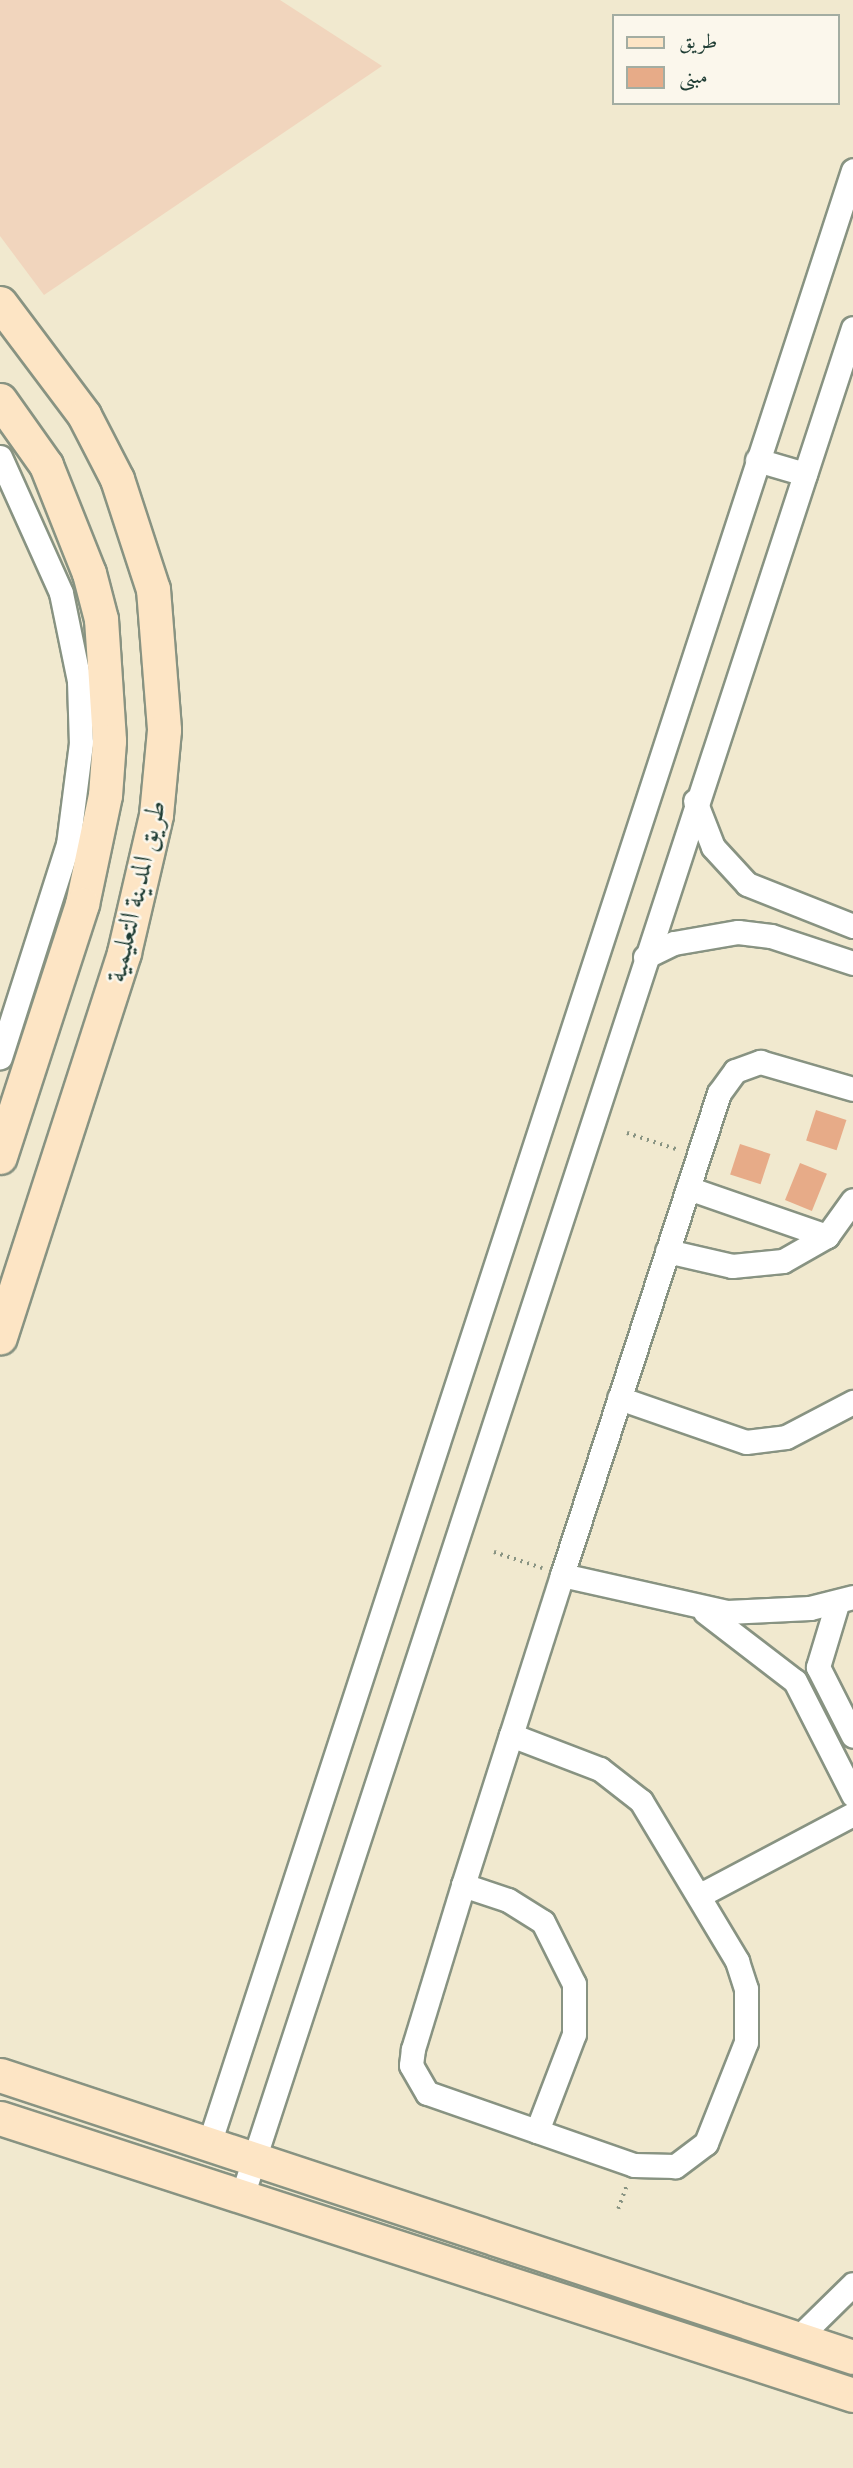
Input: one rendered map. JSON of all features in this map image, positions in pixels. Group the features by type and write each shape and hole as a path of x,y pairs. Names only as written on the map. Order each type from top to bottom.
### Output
{"street":[{"path":"209,2144 853,170"},
{"name":"طريق المدينة التعليمية","path":"0,303 84,415 117,479 153,589 164,730 156,815 124,953 0,1336"},
{"path":"242,2196 695,801 853,328"},
{"name":"طريق المدينة التعليمية","path":"0,400 46,465 89,573 101,619 109,741 101,821 82,904 0,1157"},
{"path":"0,457 61,593 75,653 81,743 68,844 0,1057"},
{"path":"757,460 805,474"},
{"path":"695,801 713,847 747,884 853,926"},
{"path":"645,957 674,943 738,932 771,936 853,963"},
{"path":"511,1735 576,1758 621,1783 656,1822 737,1961 749,2016 746,2042 706,2143 692,2157 655,2169 537,2131 428,2093 411,2065 463,1885 562,1575 619,1398 688,1188 697,1156 725,1080 747,1065 774,1063 853,1089"},
{"path":"688,1188 827,1236"},
{"path":"667,1251 758,1266 795,1256 827,1236 853,1200"},
{"path":"619,1398 746,1442 767,1442 853,1402"},
{"path":"562,1575 699,1609 754,1612 845,1601 818,1667 853,1736"},
{"path":"699,1609 795,1681 853,1795"},
{"path":"700,1895 853,1814"},
{"path":"463,1885 508,1900 543,1922 570,1972 574,2034 537,2131"},
{"path":"0,2075 853,2357"},
{"path":"0,2118 853,2395"},
{"path":"797,2339 853,2284"}],"path":[{"path":"627,1133 697,1156"},
{"path":"494,1552 562,1575"}],"shaded area":[{"path":"0,0 280,0 382,66 44,295 0,236"}],"building":[{"path":"816,1110 846,1120 837,1150 806,1140"},
{"path":"740,1144 770,1154 761,1184 730,1174"},
{"path":"800,1163 827,1174 812,1211 785,1200"}]}
